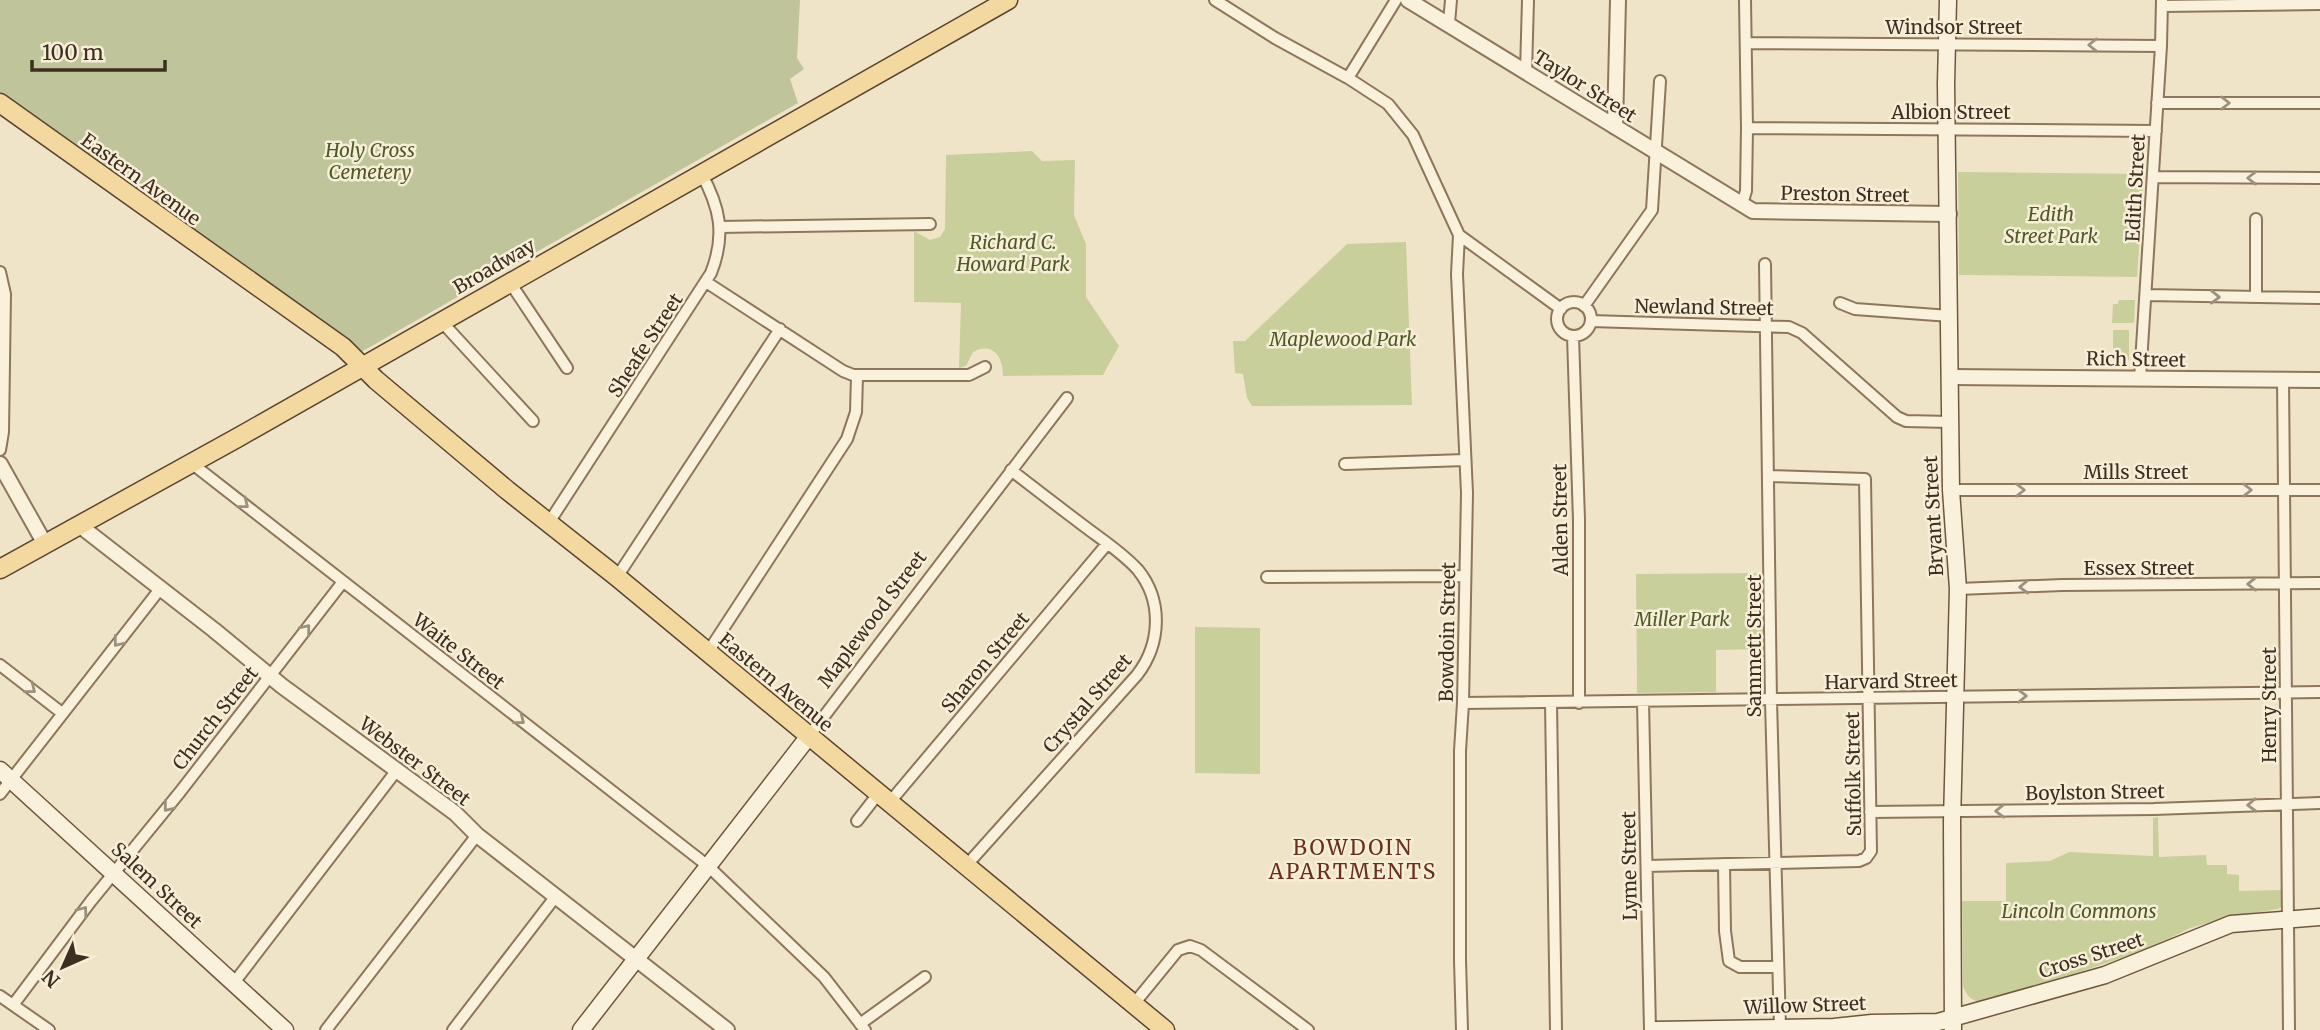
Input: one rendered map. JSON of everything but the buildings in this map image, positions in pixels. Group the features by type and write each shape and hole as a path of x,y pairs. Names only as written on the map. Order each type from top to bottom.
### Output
{"main road":[{"name":"Broadway","path":"0,569 1008,0"},
{"name":"Bryant Street","path":"1948,0 1951,490 1958,589 1954,697 1954,1024"},
{"name":"Eastern Avenue","path":"0,103 258,288 281,310 342,358 360,366 548,524 617,577 1165,1030"},
{"name":"Maplewood Street","path":"581,1030 809,736"},
{"name":"Salem Street","path":"6,775 285,1030"},
{"name":"Cross Street","path":"1954,1024 2105,975 2231,924 2320,918"},
{"name":"Willow Street","path":"1653,1030 1954,1024"}],"street":[{"path":"1215,0 1388,104 1413,135 1459,235 1561,309"},
{"path":"1348,78 1396,0"},
{"name":"Taylor Street","path":"1408,0 1742,204"},
{"path":"1449,23 1451,0"},
{"path":"1526,72 1528,0"},
{"path":"1615,127 1618,0"},
{"path":"1742,204 1746,191 1747,128 1745,0"},
{"path":"2162,3 2320,4"},
{"name":"Edith Street","path":"2140,379 2162,3"},
{"name":"Windsor Street","path":"1746,43 2161,46"},
{"path":"1584,306 1652,210 1660,81"},
{"path":"2157,103 2320,103"},
{"name":"Albion Street","path":"1747,128 2156,131"},
{"name":"Sheafe Street","path":"548,524 706,282 718,255 720,227 714,196 701,173"},
{"path":"2153,177 2320,178"},
{"name":"Preston Street","path":"1742,204 1758,212 1949,214"},
{"path":"2256,219 2256,298"},
{"path":"720,227 930,224"},
{"name":"Bowdoin Street","path":"1459,235 1457,274 1465,460 1463,703 1460,751 1462,1030"},
{"name":"Sammett Street","path":"1765,264 1780,1028"},
{"path":"0,272 5,293 5,357 0,450"},
{"path":"509,281 567,368"},
{"path":"706,282 843,371 857,376 969,375 985,367"},
{"path":"2147,295 2320,298"},
{"path":"1572,303 1584,306 1590,313 1591,321 1585,332 1573,336 1564,332 1558,324 1561,309 1572,303"},
{"path":"1840,303 1855,310 1950,316"},
{"path":"441,321 533,421"},
{"name":"Newland Street","path":"1591,321 1789,327 1802,333 1900,419 1950,422"},
{"path":"617,577 779,329"},
{"name":"Alden Street","path":"1573,336 1579,520 1579,703"},
{"path":"708,652 847,439 855,419 857,376"},
{"name":"Rich Street","path":"1951,377 2320,380"},
{"name":"Henry Street","path":"2283,380 2289,1030"},
{"name":"Maplewood Street","path":"809,736 1067,398"},
{"path":"1345,464 1465,460"},
{"name":"Waite Street","path":"190,462 708,866 824,977 862,1027"},
{"path":"0,464 45,544"},
{"name":"Crystal Street","path":"965,867 1130,683 1147,661 1155,635 1152,599 1136,568 1011,470"},
{"name":"Suffolk Street","path":"1647,866 1865,859 1872,849 1865,479 1770,476"},
{"name":"Mills Street","path":"1951,490 2320,490"},
{"name":"Webster Street","path":"79,526 215,629 270,676 455,813 477,835 718,1027"},
{"name":"Sharon Street","path":"857,821 884,799 1107,544"},
{"path":"1267,577 1465,576"},
{"name":"Church Street","path":"13,1005 90,901 342,583"},
{"name":"Essex Street","path":"1958,589 2062,585 2320,583"},
{"path":"0,794 6,775 62,713 160,589"},
{"path":"0,665 62,713"},
{"name":"Harvard Street","path":"1463,703 2320,692"},
{"name":"Lyme Street","path":"1643,702 1653,1030"},
{"path":"1551,703 1556,1030"},
{"path":"233,984 397,770"},
{"name":"Boylston Street","path":"1870,812 2154,809 2320,803"},
{"path":"326,1030 477,835"},
{"path":"1724,864 1725,932 1729,961 1740,967 1777,967"},
{"path":"453,1030 556,896"},
{"path":"1133,1005 1178,950 1193,946 1308,1030"},
{"path":"862,1027 925,977"},
{"path":"0,996 48,1030"}],"green space":[{"name":"Holy Cross Cemetery","path":"0,0 800,0 797,58 804,69 790,79 798,103 361,352 0,94"},
{"name":"Richard C. Howard Park","path":"1032,151 1042,161 1075,160 1074,215 1086,244 1086,297 1119,346 1103,375 1003,376 999,357 986,348 973,352 966,366 959,368 961,303 914,302 914,231 930,240 940,237 945,229 946,155"},
{"name":"Edith Street Park","path":"1958,172 2144,174 2137,277 1959,275"},
{"name":"Maplewood Park","path":"1406,242 1412,405 1252,406 1247,398 1243,374 1235,373 1233,341 1245,341 1347,244"},
{"path":"2119,300 2135,300 2134,323 2112,323 2113,304 2118,304"},
{"path":"2113,330 2129,330 2129,360 2113,360"},
{"name":"Miller Park","path":"1763,573 1764,649 1716,650 1716,692 1637,693 1636,574"},
{"path":"1195,627 1260,628 1260,774 1195,773"},
{"name":"Lincoln Commons","path":"2158,817 2159,857 2206,855 2207,865 2227,865 2227,874 2239,875 2239,891 2283,890 2282,906 2190,928 2149,949 1986,1003 1969,996 1963,986 1962,901 2006,901 2006,863 2050,861 2069,852 2153,856 2153,818"}],"district":[{"name":"BOWDOIN APARTMENTS","path":"1353,860"}]}
